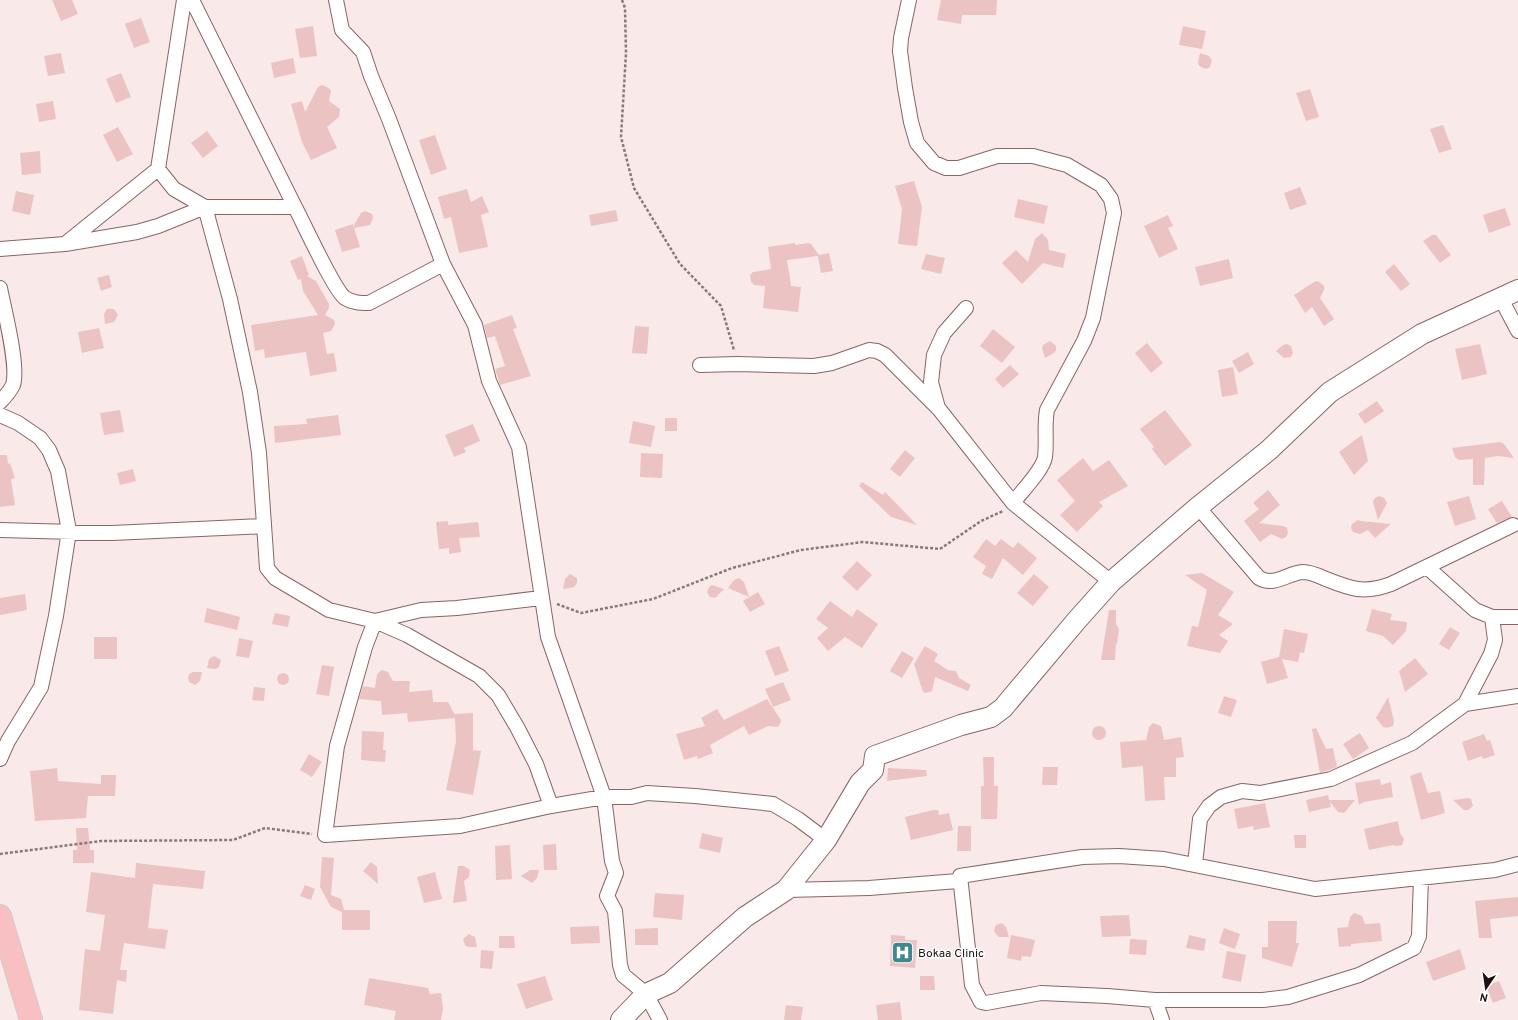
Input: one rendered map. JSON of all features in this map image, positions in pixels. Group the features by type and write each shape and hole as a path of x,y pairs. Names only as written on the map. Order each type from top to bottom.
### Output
{"main road":[{"path":"0,916 31,1020"}],"street":[{"path":"65,244 158,169 184,0"},
{"path":"192,0 295,207 335,285 344,298 356,303 369,302 443,264"},
{"path":"336,0 342,30 363,52 443,264 476,325 489,381 519,447 548,637 604,797 612,861 616,873 607,896 615,911 620,965 623,975 646,994 660,1020"},
{"path":"908,0 900,51 905,88 911,122 917,143 934,163 946,168 959,168 998,156 1033,156 1067,165 1101,185 1111,199 1114,213 1093,318 1084,341 1047,410 1045,421 1045,457 1042,466 1013,503"},
{"path":"158,169 174,189 204,207 230,299 250,392 259,453 267,568 275,578 329,610 375,621 407,635 479,676 498,695 536,764 550,806"},
{"path":"0,249 65,244 137,232 158,226 204,207 295,207"},
{"path":"0,288 15,370 13,385 0,402"},
{"path":"620,1020 646,994 670,983 745,917 786,890 826,840 860,783 873,770 875,756 961,725 991,717 1002,708 1111,582 1198,507 1269,450 1330,392 1422,334 1509,293 1518,331"},
{"path":"939,409 931,382 934,355 944,333 966,308"},
{"path":"700,365 822,365 862,352 877,350 885,355 939,409 1013,503 1111,582"},
{"path":"0,415 18,423 40,438 49,450 58,471 69,531 56,616 41,686 8,741 0,759"},
{"path":"1198,507 1259,578 1264,581 1278,580 1303,572 1314,574 1348,588 1365,590 1384,587 1428,568 1513,525"},
{"path":"0,530 112,533 264,526"},
{"path":"1428,568 1475,610 1492,617 1518,617"},
{"path":"375,621 421,610 457,608 541,598"},
{"path":"1195,864 1200,819 1209,806 1220,797 1242,791 1260,793 1331,779 1412,743 1465,704 1492,654 1495,640 1492,617"},
{"path":"375,621 361,660 338,746 325,835 460,826 550,806 604,797 631,797 647,794 695,796 773,804 798,819 826,840"},
{"path":"1465,704 1518,696"},
{"path":"960,876 1082,857 1119,856 1164,858 1301,888 1315,889 1495,870 1518,864"},
{"path":"786,890 869,888 958,881 960,876"},
{"path":"960,876 972,985 981,1002 986,1004 1041,993 1155,1000 1263,1000 1288,997 1359,976 1414,948 1419,936 1421,878"},
{"path":"1155,1000 1162,1020"}],"path":[{"path":"622,0 625,8 626,53 621,137 634,188 680,264 721,306 738,364"},
{"path":"541,598 581,613 653,599 732,568 801,550 863,542 940,549 982,521 1009,508 1013,503"},
{"path":"0,854 101,841 233,840 265,828 325,835"}],"building":[{"path":"52,0 72,0 78,14 61,21"},
{"path":"941,0 997,0 996,15 962,15 961,24 937,20"},
{"path":"141,18 150,42 134,48 125,24"},
{"path":"313,26 317,56 300,58 295,29"},
{"path":"1183,26 1206,31 1202,49 1179,45"},
{"path":"61,53 65,73 48,76 44,56"},
{"path":"1200,53 1209,56 1212,60 1210,67 1206,69 1199,66 1198,62"},
{"path":"293,58 296,73 274,78 271,63"},
{"path":"121,73 131,97 116,103 106,79"},
{"path":"322,85 329,88 331,91 329,101 340,109 339,117 327,127 337,148 311,160 302,142 291,104 302,101 305,112 318,87"},
{"path":"1310,89 1319,117 1306,121 1296,93"},
{"path":"53,101 56,119 39,122 36,104"},
{"path":"1443,125 1452,149 1439,153 1430,129"},
{"path":"118,127 133,154 117,162 103,135"},
{"path":"207,131 218,146 203,158 191,143"},
{"path":"435,135 447,169 431,175 419,140"},
{"path":"40,151 41,173 22,175 20,153"},
{"path":"914,181 922,207 917,246 898,244 902,209 895,186"},
{"path":"1300,187 1307,204 1290,210 1284,193"},
{"path":"467,189 471,202 482,196 489,212 481,215 488,247 459,253 451,217 444,219 438,197"},
{"path":"16,191 34,195 30,215 12,211"},
{"path":"1018,199 1048,206 1044,224 1014,217"},
{"path":"1505,208 1511,225 1489,233 1483,215"},
{"path":"616,210 618,221 591,226 589,215"},
{"path":"365,211 372,214 373,218 370,225 354,228 360,247 342,252 335,230 353,224 353,227 361,213"},
{"path":"1168,215 1173,226 1168,228 1178,249 1159,258 1144,226"},
{"path":"1042,233 1048,240 1049,250 1066,254 1063,268 1043,263 1022,284 1002,263 1016,250 1028,262 1035,239"},
{"path":"1432,235 1436,235 1451,255 1440,263 1423,241"},
{"path":"795,243 795,245 811,244 819,255 829,253 833,271 821,273 818,256 787,260 791,286 801,287 798,312 763,308 765,286 754,285 751,282 750,275 753,272 771,269 768,247"},
{"path":"926,254 945,258 941,274 921,269"},
{"path":"302,256 309,275 307,276 316,281 329,304 329,308 325,315 334,320 335,324 331,331 323,333 327,354 334,353 337,371 310,376 306,352 265,358 264,349 255,351 251,325 318,315 303,291 301,279 298,280 290,261"},
{"path":"1229,259 1233,278 1200,286 1195,267"},
{"path":"1394,264 1410,284 1401,291 1385,272"},
{"path":"109,275 112,287 101,291 97,278"},
{"path":"1318,281 1324,286 1324,290 1320,298 1334,319 1324,326 1312,307 1305,313 1294,295"},
{"path":"107,309 114,309 118,315 114,322 105,324 104,314"},
{"path":"512,315 517,328 513,329 531,376 500,385 495,369 505,366 495,336 487,338 484,325"},
{"path":"635,326 649,327 647,354 632,353"},
{"path":"99,328 104,348 82,353 78,332"},
{"path":"993,329 1015,347 1002,363 980,346"},
{"path":"1050,341 1056,346 1056,350 1054,353 1045,358 1042,348 1043,345"},
{"path":"1147,343 1163,363 1151,373 1135,353"},
{"path":"1287,344 1291,346 1293,353 1291,357 1284,358 1276,351 1283,345"},
{"path":"1480,344 1487,374 1462,380 1455,349"},
{"path":"1248,352 1254,364 1239,373 1232,361"},
{"path":"1010,365 1019,374 1003,388 995,379"},
{"path":"1233,367 1238,394 1222,397 1218,370"},
{"path":"1377,401 1384,411 1365,424 1358,414"},
{"path":"120,410 124,432 104,435 100,413"},
{"path":"1165,410 1192,445 1165,466 1152,449 1154,447 1140,429"},
{"path":"338,415 341,435 275,443 274,426 307,424 306,419"},
{"path":"665,418 677,418 677,431 665,431"},
{"path":"633,421 655,426 651,447 629,443"},
{"path":"473,424 480,441 464,448 466,452 454,457 445,435"},
{"path":"1362,435 1368,461 1354,475 1339,452"},
{"path":"1500,442 1504,444 1514,458 1498,456 1485,458 1484,485 1473,485 1473,459 1459,460 1455,457 1452,448"},
{"path":"905,450 915,458 900,477 890,469"},
{"path":"641,453 663,454 662,478 640,477"},
{"path":"0,455 7,455 8,464 10,463 15,478 11,479 15,505 0,507"},
{"path":"1083,458 1093,471 1109,460 1128,486 1099,502 1103,506 1077,532 1060,515 1075,501 1057,480"},
{"path":"133,469 136,481 120,485 117,473"},
{"path":"862,482 883,495 885,492 917,525 891,517 859,486"},
{"path":"1268,490 1280,505 1259,523 1283,526 1287,528 1288,533 1286,537 1282,539 1271,534 1260,542 1244,521 1259,509 1253,503"},
{"path":"1379,496 1384,498 1387,503 1378,520 1373,502 1375,498"},
{"path":"1469,496 1476,519 1455,526 1447,502"},
{"path":"1502,501 1512,517 1497,523 1488,509"},
{"path":"1358,520 1391,524 1375,538 1368,530 1360,534 1353,532 1351,528 1352,524"},
{"path":"448,521 448,525 478,522 480,537 459,538 461,552 449,554 449,548 439,549 436,522"},
{"path":"986,539 995,546 1001,539 1013,548 1018,542 1037,558 1023,575 1003,558 992,579 982,574 986,566 973,557"},
{"path":"857,561 872,575 857,591 842,577"},
{"path":"1202,573 1234,592 1218,615 1233,624 1219,635 1228,641 1220,653 1187,646 1192,626 1198,627 1207,590 1185,575"},
{"path":"570,574 577,578 577,583 574,587 563,589 565,579"},
{"path":"1034,574 1049,587 1033,606 1017,593"},
{"path":"739,578 744,582 749,597 728,588 734,580"},
{"path":"712,585 724,589 715,598 710,597 707,592 709,587"},
{"path":"758,592 765,604 750,612 743,601"},
{"path":"25,594 27,610 0,615 0,598"},
{"path":"830,601 852,617 857,609 878,624 862,648 845,637 828,651 817,638 828,628 816,619"},
{"path":"207,608 240,617 237,630 204,622"},
{"path":"1372,609 1392,614 1390,620 1407,622 1406,631 1393,645 1383,636 1366,631"},
{"path":"1109,610 1116,610 1116,624 1119,629 1115,660 1101,660"},
{"path":"275,613 290,616 288,627 272,624"},
{"path":"1450,627 1460,633 1449,650 1439,644"},
{"path":"1284,629 1308,634 1304,653 1300,652 1298,662 1282,659 1288,678 1267,684 1261,662 1279,657"},
{"path":"94,637 117,637 117,659 94,659"},
{"path":"239,638 253,641 249,658 236,656"},
{"path":"779,646 789,671 775,676 765,651"},
{"path":"925,646 938,654 934,661 948,670 956,671 959,678 971,685 968,691 935,677 932,691 926,693 923,692 914,664"},
{"path":"902,651 914,658 902,678 890,671"},
{"path":"214,656 221,660 219,667 216,669 207,668 209,659"},
{"path":"1415,658 1428,674 1405,692 1399,671"},
{"path":"322,665 334,667 329,696 316,694"},
{"path":"382,670 388,672 393,681 410,681 409,692 432,690 433,702 448,702 455,715 473,713 473,750 481,751 473,795 446,790 456,742 455,718 408,722 407,713 382,715 381,701 359,699 363,686 375,688 377,674"},
{"path":"193,672 202,672 200,681 195,685 189,682 188,678 189,674"},
{"path":"285,673 288,674 288,684 281,685 278,684 277,677 278,674"},
{"path":"783,682 791,700 773,707 765,689"},
{"path":"254,687 265,688 264,701 252,700"},
{"path":"1224,696 1237,700 1231,717 1218,713"},
{"path":"1388,697 1394,721 1393,726 1387,728 1383,727 1376,718"},
{"path":"767,699 781,720 778,727 768,726 749,735 744,726 710,745 713,753 698,759 697,756 684,760 676,734 705,726 701,718 717,709 724,720"},
{"path":"1153,723 1161,726 1164,740 1181,737 1184,757 1176,758 1176,777 1164,777 1165,800 1145,801 1143,766 1122,768 1120,742 1146,740 1149,727"},
{"path":"1099,726 1104,728 1106,733 1104,738 1099,740 1094,738 1092,733 1094,728"},
{"path":"1316,728 1326,749 1333,748 1337,767 1320,773 1312,729"},
{"path":"362,731 384,732 383,750 386,750 385,762 361,760"},
{"path":"1360,733 1369,748 1353,759 1343,744"},
{"path":"1484,734 1487,741 1490,740 1495,755 1483,759 1482,756 1468,761 1462,742"},
{"path":"309,754 322,762 312,777 300,770"},
{"path":"983,757 994,757 994,786 998,786 997,819 981,819 981,786 984,786"},
{"path":"1043,767 1058,767 1057,785 1042,785"},
{"path":"57,768 58,781 101,784 101,775 116,775 115,796 88,796 86,818 35,821 30,771"},
{"path":"888,768 926,770 927,776 887,781"},
{"path":"1421,772 1428,793 1440,791 1445,813 1421,820 1410,776"},
{"path":"1380,779 1381,785 1391,782 1393,797 1364,802 1359,805 1355,783"},
{"path":"1328,795 1329,800 1355,800 1344,813 1338,812 1330,802 1331,807 1309,812 1306,800"},
{"path":"1471,799 1473,806 1468,810 1464,810 1453,800"},
{"path":"1265,803 1270,827 1254,830 1253,826 1238,829 1234,809"},
{"path":"938,810 939,815 949,813 953,830 911,840 905,817"},
{"path":"1398,821 1400,833 1404,839 1402,845 1393,845 1369,850 1364,829"},
{"path":"958,826 971,826 971,851 957,851"},
{"path":"76,828 88,828 90,850 94,850 94,863 73,863 73,850 77,850"},
{"path":"702,833 723,838 720,853 699,848"},
{"path":"1294,835 1306,835 1306,848 1295,848"},
{"path":"556,844 557,870 544,870 543,845"},
{"path":"510,845 512,879 496,880 495,846"},
{"path":"322,857 334,858 331,895 341,899 344,910 370,910 370,930 342,930 342,912 331,907 320,887"},
{"path":"371,862 377,867 378,884 363,871"},
{"path":"136,863 205,871 203,889 153,884 148,928 168,930 165,949 124,943 120,970 127,970 126,982 117,980 113,1014 79,1010 85,949 100,951 105,915 86,912 91,872 135,878"},
{"path":"458,866 464,866 470,870 469,877 464,881 467,901 453,903"},
{"path":"530,870 539,870 537,878 532,883 521,876"},
{"path":"435,872 442,899 424,903 417,877"},
{"path":"305,885 315,889 311,900 300,896"},
{"path":"655,893 684,895 682,920 653,917"},
{"path":"1518,897 1518,916 1490,919 1492,938 1479,938 1475,901"},
{"path":"1354,913 1362,916 1365,924 1380,923 1382,941 1351,944 1351,946 1339,947 1337,928 1348,927 1350,917"},
{"path":"1129,915 1131,936 1102,937 1100,916"},
{"path":"1268,921 1297,921 1296,943 1299,943 1292,967 1262,958 1262,947 1268,947"},
{"path":"1002,923 1006,927 1009,937 999,937 995,933 994,930 996,925"},
{"path":"599,926 600,943 571,944 570,927"},
{"path":"658,928 658,945 635,945 635,929"},
{"path":"1224,928 1240,934 1235,949 1219,943"},
{"path":"469,934 475,937 477,947 468,947 465,945 463,939"},
{"path":"891,935 905,936 905,940 917,940 915,968 890,966"},
{"path":"1011,935 1035,940 1031,957 1022,956 1021,961 1007,958"},
{"path":"1189,935 1206,939 1204,951 1186,948"},
{"path":"499,936 514,936 515,948 499,948"},
{"path":"1130,939 1147,940 1146,955 1129,954"},
{"path":"1460,949 1466,969 1433,981 1426,962"},
{"path":"481,950 494,951 492,969 480,968"},
{"path":"1227,951 1246,955 1241,982 1222,978"},
{"path":"545,976 553,1000 526,1009 517,984"},
{"path":"920,976 934,976 935,990 920,990"},
{"path":"369,978 428,988 430,994 441,993 443,1009 441,1020 394,1020 396,1011 364,1005"},
{"path":"1499,981 1506,998 1493,1003 1486,986"},
{"path":"900,1002 902,1020 878,1020 876,1005"},
{"path":"786,1005 803,1007 801,1020 784,1020"}],"place":[{"name":"Bokaa Clinic","path":"903,953"}]}
